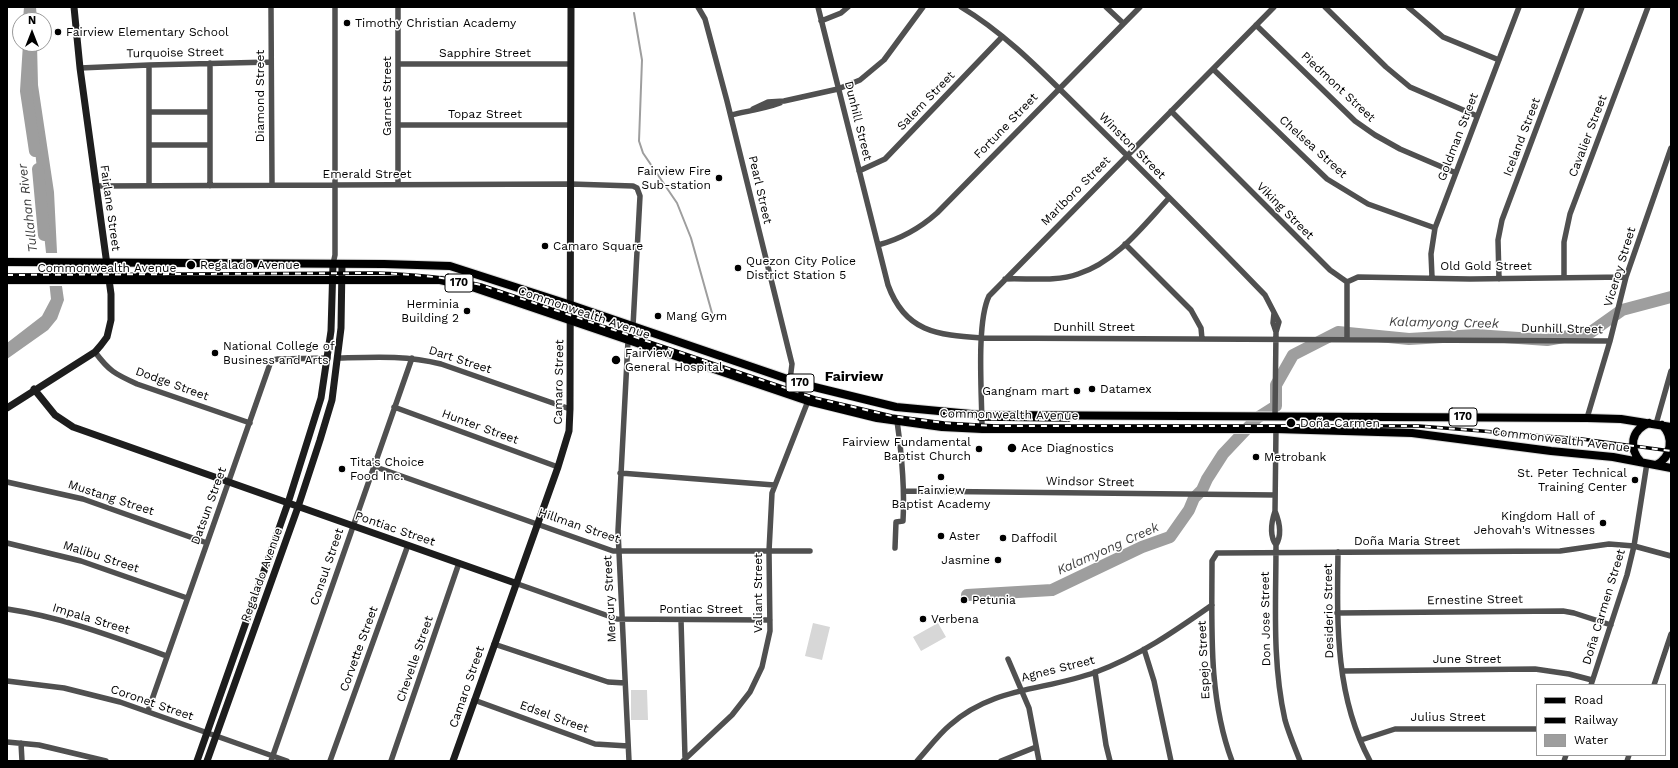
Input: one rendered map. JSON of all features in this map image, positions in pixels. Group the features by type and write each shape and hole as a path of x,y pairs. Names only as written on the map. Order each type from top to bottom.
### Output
{"main road":[{"name":"Commonwealth Avenue","path":"7,262 450,266 571,305 790,380 896,407 982,415 1275,415 1587,418 1656,424 1671,427"},
{"path":"435,280 441,273 441,269 437,265"},
{"path":"446,281 443,271 450,266"},
{"name":"Commonwealth Avenue","path":"7,280 342,279 446,281 472,287 808,401 847,411 897,421 982,429 1276,429 1412,433 1648,463 1671,468"},
{"path":"1656,424 1668,434 1670,446 1666,457 1648,463 1634,451 1633,440 1639,429 1656,424"}],"street":[{"name":"Fairlane Street","path":"7,408 34,389 95,352 107,337 111,320 112,302 80,68 74,7"},
{"name":"Diamond Street","path":"271,7 272,186"},
{"name":"Regalado Avenue","path":"196,761 288,503 321,398 328,358 332,306 333,264 335,255 335,7"},
{"name":"Garnet Street","path":"398,7 398,184"},
{"name":"Camaro Street","path":"453,761 568,436 570,409 571,321 571,7"},
{"name":"Pearl Street","path":"698,7 705,19 731,115 792,364 790,380"},
{"name":"Dunhill Street","path":"818,7 893,299 909,320 918,326 943,335 982,338 1610,341"},
{"path":"821,21 842,13 848,7"},
{"path":"731,115 753,109 768,108 784,101 838,89 860,80 884,60 923,7"},
{"name":"Winston Street","path":"962,7 1002,37 1059,88 1265,295 1274,313 1273,323 1277,339 1275,415"},
{"path":"1106,7 1123,23"},
{"name":"Fortune Street","path":"878,245 900,238 921,227 937,213 1140,7"},
{"name":"Marlboro Street","path":"982,429 982,338 986,303 989,296 1274,7"},
{"path":"1325,7 1386,67 1410,87 1477,116"},
{"path":"1408,7 1443,37 1499,60"},
{"name":"Goldman Street","path":"1432,277 1431,254 1435,228 1519,7"},
{"name":"Iceland Street","path":"1499,279 1498,240 1502,220 1582,7"},
{"name":"Cavalier Street","path":"1564,277 1564,242 1568,219 1648,7"},
{"name":"Piedmont Street","path":"1256,25 1355,121 1375,136 1400,149 1456,173"},
{"name":"Salem Street","path":"859,171 885,159 1002,37"},
{"name":"Turquoise Street","path":"80,68 271,62"},
{"path":"210,63 210,186"},
{"name":"Sapphire Street","path":"398,64 571,64"},
{"path":"149,65 149,186"},
{"name":"Chelsea Street","path":"1213,69 1328,178 1368,204 1435,228"},
{"name":"Viking Street","path":"1170,111 1330,270 1347,282"},
{"path":"149,112 210,112"},
{"name":"Topaz Street","path":"398,125 571,125"},
{"path":"149,145 210,145"},
{"name":"Viceroy Street","path":"1587,418 1610,341 1626,277 1671,148"},
{"name":"Emerald Street","path":"96,186 398,184 627,185 637,188 640,196 632,326"},
{"path":"1005,279 1055,278 1078,275 1109,258 1125,244 1169,198"},
{"path":"1125,244 1191,310 1201,328 1202,339"},
{"path":"335,255 342,264"},
{"name":"Regalado Avenue","path":"208,761 298,507 330,407 338,358 342,317 342,264"},
{"name":"Old Gold Street","path":"1347,282 1358,277 1499,279 1626,277"},
{"path":"1347,282 1347,339"},
{"name":"Mercury Street","path":"628,341 620,473 619,552 629,761"},
{"name":"Dodge Street","path":"95,352 110,370 136,384 250,423"},
{"name":"Datsun Street","path":"148,711 270,364 273,360 328,358"},
{"name":"Dart Street","path":"338,358 412,358 441,364 570,409"},
{"name":"Consul Street","path":"272,759 352,526 412,358"},
{"path":"1656,424 1671,370"},
{"name":"Pontiac Street","path":"34,389 55,415 73,427 612,618 623,620 770,620"},
{"name":"Valiant Street","path":"684,759 728,720 750,692 762,667 766,654 770,620 770,511 774,485 808,401"},
{"name":"Hunter Street","path":"394,407 558,467"},
{"path":"895,548 896,522 903,521 905,491 904,468 897,421"},
{"name":"Don Jose Street","path":"1276,429 1275,512 1279,522 1280,539 1276,545 1275,638 1278,676 1286,722 1300,761"},
{"name":"Doña Carmen Street","path":"1591,683 1611,625 1634,546 1648,463"},
{"name":"Hillman Street","path":"373,466 604,549 619,552 810,551"},
{"path":"620,473 774,485"},
{"name":"Mustang Street","path":"7,482 83,499 207,544"},
{"name":"Windsor Street","path":"905,491 1275,495"},
{"name":"Malibu Street","path":"7,543 81,561 187,598"},
{"name":"Doña Maria Street","path":"1215,555 1222,552 1560,550 1609,544 1634,546 1671,556"},
{"name":"Corvette Street","path":"330,761 408,545"},
{"name":"Desiderio Street","path":"1338,552 1337,612 1338,641 1342,671 1347,700 1370,761"},
{"name":"Espejo Street","path":"1215,555 1212,562 1214,678 1218,709 1232,761"},
{"name":"Chevelle Street","path":"391,761 459,563"},
{"name":"Agnes Street","path":"917,761 948,726 962,715 998,696 1094,672 1127,659 1212,605"},
{"name":"Impala Street","path":"7,609 38,615 86,628 167,656"},
{"name":"Ernestine Street","path":"1337,612 1563,611 1611,625"},
{"path":"680,620 684,759"},
{"path":"1654,684 1671,634"},
{"path":"494,644 608,682 625,683"},
{"path":"1144,649 1154,681 1171,761"},
{"path":"1008,659 1029,708 1039,761"},
{"name":"June Street","path":"1342,671 1535,670 1569,674 1591,683"},
{"path":"1094,672 1110,761"},
{"name":"Coronet Street","path":"7,681 78,691 148,711 216,736 272,759 287,761"},
{"name":"Edsel Street","path":"474,700 595,744 628,746"},
{"name":"Julius Street","path":"1361,740 1395,729 1536,729"},
{"path":"7,742 62,750 105,761"},
{"path":"21,743 22,761"},
{"path":"1000,761 1036,747"}],"shaded area":[{"path":"813,623 830,627 822,660 805,656"},
{"path":"938,623 946,637 921,651 913,637"},
{"path":"631,690 647,690 648,720 631,720"}],"water":[{"path":"24,7 36,7 36,12 24,12"},
{"path":"25,52 37,52 38,85 54,192 57,252 64,300 57,319 48,330 7,359 7,343 42,316 51,299 30,104 27,91"}],"pier":[{"path":"43,253 59,253 64,286 47,286"}],"waterway":[{"path":"634,13 642,60 639,141 643,153 677,203 691,238 712,313"},
{"name":"Tullahan River","path":"28,52 26,91 35,151"},
{"name":"Tullahan River","path":"38,169 44,235"},
{"name":"Kalamyong Creek","path":"967,595 1052,590 1142,547 1170,537 1189,510 1194,498 1202,490 1207,479 1223,454 1257,418 1276,406 1276,385 1293,355 1338,332 1409,339 1476,335 1547,340 1591,332 1622,310 1671,297"}],"railway":[{"path":"7,275 375,273 415,275 455,280 481,285 815,398 892,416 944,423 996,426 1419,426 1582,439 1671,451"},
{"path":"979,419 1069,420"}],"place":[{"name":"Timothy Christian Academy","path":"347,23"},
{"name":"Fairview Elementary School","path":"58,32"},
{"name":"Fairview Fire Sub-station","path":"719,178"},
{"name":"Camaro Square","path":"545,246"},
{"name":"Regalado Avenue","path":"191,265"},
{"name":"Quezon City Police District Station 5","path":"738,268"},
{"name":"Herminia Building 2","path":"467,311"},
{"name":"Mang Gym","path":"658,316"},
{"name":"National College of Business and Arts","path":"215,353"},
{"name":"Fairview General Hospital","path":"616,360"},
{"name":"Datamex","path":"1092,389"},
{"name":"Gangnam mart","path":"1077,391"},
{"name":"Doña Carmen","path":"1291,423"},
{"name":"Ace Diagnostics","path":"1012,448"},
{"name":"Fairview Fundamental Baptist Church","path":"979,449"},
{"name":"Metrobank","path":"1256,457"},
{"name":"Tita's Choice Food Inc.","path":"342,469"},
{"name":"Fairview Baptist Academy","path":"941,477"},
{"name":"St. Peter Technical Training Center","path":"1635,480"},
{"name":"Kingdom Hall of Jehovah's Witnesses","path":"1603,523"},
{"name":"Aster","path":"941,536"},
{"name":"Daffodil","path":"1003,538"},
{"name":"Jasmine","path":"998,560"},
{"name":"Petunia","path":"964,600"},
{"name":"Verbena","path":"923,619"}],"district":[{"name":"Fairview","path":"854,377"}]}
